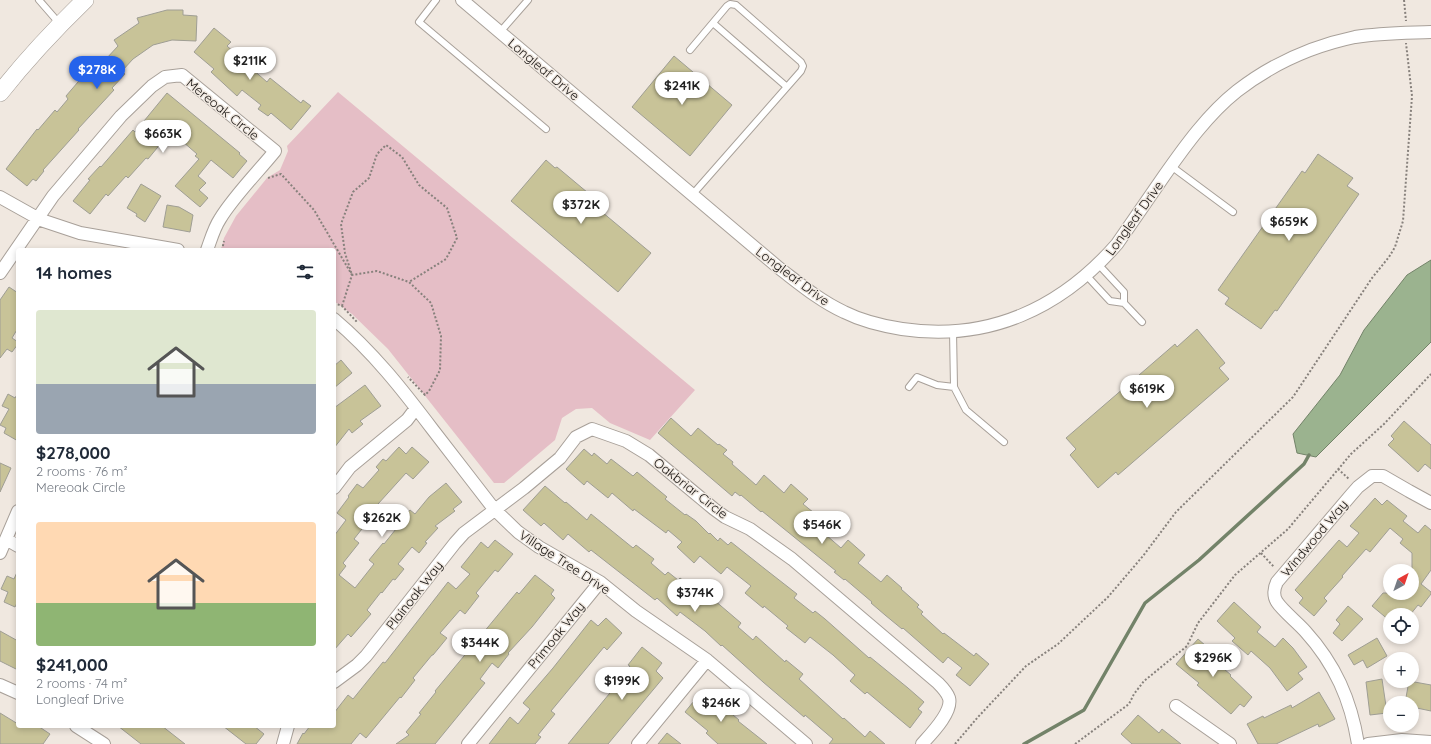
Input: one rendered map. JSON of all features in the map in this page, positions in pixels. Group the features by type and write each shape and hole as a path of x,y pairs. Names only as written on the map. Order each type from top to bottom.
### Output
{"main road":[{"path":"4,86 60,24 85,0"}],"street":[{"name":"Longleaf Drive","path":"462,0 779,268 819,298 845,313 871,322 891,327 938,332 974,329 995,325 1034,311 1072,287 1098,264 1117,244 1193,136 1213,114 1236,92 1279,64 1308,50 1356,37 1382,34 1431,32"},
{"name":"Mereoak Circle","path":"38,217 53,196 121,116 152,86 165,77 182,75 275,151 220,218 208,248"},
{"path":"0,197 54,225 80,233 152,247"},
{"path":"17,248 38,217"},
{"path":"0,273 16,249"},
{"name":"Village Tree Drive","path":"336,321 374,356 494,509 518,532 540,547 600,582 636,612 707,660 806,744"},
{"path":"336,485 350,467 407,420 416,408"},
{"name":"Oakbriar Circle","path":"494,509 524,488 560,458 576,436 592,430 626,441 638,447 725,516 750,529 792,559 938,683 944,690 949,700 946,714 922,744"},
{"name":"Windwood Way","path":"1358,744 1350,707 1336,675 1319,647 1305,630 1276,602 1274,588 1277,582 1358,487 1372,476 1383,476 1431,502"},
{"name":"Plainoak Way","path":"336,681 357,665 366,656 454,543 494,509"},
{"path":"0,553 16,516"},
{"path":"6,539 16,545"},
{"name":"Primoak Way","path":"468,744 600,582"},
{"path":"638,744 707,660"},
{"path":"0,685 16,692"},
{"path":"1176,706 1230,744"},
{"path":"79,728 104,744"},
{"path":"283,744 287,728"},
{"path":"1368,744 1402,740 1431,742"}],"lane":[{"path":"39,0 60,24"},
{"path":"436,0 419,22 546,129"},
{"path":"500,32 528,0"},
{"path":"690,50 730,4 736,5 801,62 802,66 801,70 787,87 692,195"},
{"path":"713,23 787,87"},
{"path":"1171,166 1234,212"},
{"path":"1098,264 1124,292 1124,303"},
{"path":"1086,275 1110,301 1124,303 1142,322"},
{"path":"953,331 954,387 966,410 1004,442"},
{"path":"909,388 917,377 937,385 954,387"}],"path":[{"path":"1404,0 1406,21"},
{"path":"955,744 1026,666 1058,644 1108,597 1143,556 1176,512 1293,397 1372,278 1389,257 1395,246 1403,221 1412,96 1407,46"},
{"path":"342,306 352,275 345,253 341,224 353,192 369,178 377,154 386,145 402,157 419,185 447,208 457,238 446,259 409,282"},
{"path":"263,182 267,178 281,174 314,210 352,275"},
{"path":"222,248 225,235"},
{"path":"352,275 377,271 409,282 431,303 441,336 440,370 429,391"},
{"path":"1075,744 1129,704 1134,694 1144,681 1187,646 1198,623 1235,575 1288,529 1351,454 1384,424 1431,374"},
{"path":"1338,470 1358,487"},
{"path":"1261,553 1282,576"}],"shaded area":[{"path":"338,92 695,390 650,440 610,423 592,408 576,409 562,418 555,440 504,483 494,483 388,349 352,314 336,302 336,248 222,248 224,238 236,216 267,178 280,170 288,151 287,146"},
{"path":"1431,260 1431,342 1316,457 1297,453 1293,434 1340,375 1364,330 1407,275"}],"building":[{"path":"167,10 183,10 183,15 197,16 196,41 172,40 153,45 133,59 122,71 125,74 112,88 114,90 78,129 79,130 43,170 44,171 36,181 33,179 27,186 6,169 37,129 38,130 55,110 57,112 68,99 66,96 90,68 94,72 118,46 114,40 139,23 137,18"},
{"path":"214,28 231,42 227,46 267,82 270,78 301,103 303,100 311,106 291,130 271,113 268,116 258,109 261,105 242,90 237,96 211,72 214,69 194,52"},
{"path":"674,56 732,105 690,156 632,107"},
{"path":"167,93 240,153 239,154 247,161 233,178 211,160 198,176 206,183 199,190 208,198 200,207 175,186 199,159 195,156 197,154 182,141 185,138 169,125 158,139 162,142 148,159 146,158 128,178 126,176 108,196 106,194 90,214 73,201 90,180 88,179 100,166 101,167 133,130 135,132"},
{"path":"1318,154 1353,178 1347,186 1359,194 1277,311 1275,310 1261,329 1225,304 1229,298 1218,290 1302,171 1305,173"},
{"path":"546,160 555,168 557,167 606,208 602,212 651,253 618,292 511,201"},
{"path":"141,184 161,196 145,222 136,216 137,214 127,208"},
{"path":"167,205 179,207 193,215 190,232 163,227"},
{"path":"9,287 16,292 16,331 12,338 16,341 16,347 12,352 7,349 0,358 0,300"},
{"path":"1197,329 1225,363 1219,368 1229,379 1118,475 1116,472 1098,488 1070,455 1076,449 1066,438 1175,344 1177,347"},
{"path":"341,360 352,373 336,386 336,364"},
{"path":"365,385 381,406 360,421 363,424 352,433 349,429 336,445 336,407"},
{"path":"8,394 15,398 16,396 16,440 4,433 6,428 0,425 9,409 2,406"},
{"path":"671,418 691,436 698,428 718,445 719,444 727,450 723,454 756,485 764,475 784,493 791,484 808,499 803,504 824,521 818,528 841,548 848,540 865,555 858,563 881,582 887,575 919,605 917,607 923,612 921,614 943,634 944,633 974,656 976,653 989,664 970,686 956,675 962,668 948,657 943,663 903,628 902,629 871,603 872,602 845,579 844,580 834,572 836,571 762,511 761,512 741,495 740,496 735,492 732,496 658,433"},
{"path":"1404,421 1431,445 1431,469 1425,464 1418,472 1388,445 1394,439 1391,436"},
{"path":"399,447 406,454 412,447 429,462 413,479 406,473 378,504 383,508 376,517 373,515 354,539 359,543 343,563 346,566 339,575 355,588 374,564 369,560 383,543 384,544 404,519 402,518 410,510 415,514 429,497 446,483 462,502 453,509 455,511 435,526 438,528 425,542 427,543 419,553 412,547 398,564 404,569 395,580 393,579 382,593 381,592 367,610 371,614 351,637 348,634 336,648 336,533 346,520 337,513 357,484 363,488 379,470 376,467 383,459 386,461"},
{"path":"584,449 592,456 594,453 607,464 611,459 633,476 637,472 667,497 665,499 685,515 686,514 696,521 718,541 720,538 728,545 731,542 797,594 794,598 813,613 815,611 869,658 870,657 908,688 924,702 918,709 922,712 910,728 867,692 865,694 850,681 855,675 833,655 810,637 805,643 786,628 788,626 764,606 763,608 745,593 751,586 727,567 721,574 700,556 694,563 677,547 682,542 668,530 666,533 634,509 633,511 612,493 608,498 587,481 584,485 566,469"},
{"path":"0,463 11,468 0,492"},
{"path":"545,486 587,520 591,514 633,548 636,545 654,559 651,563 665,575 668,572 678,580 680,578 711,603 714,600 741,623 738,627 753,640 756,636 785,662 786,660 803,674 799,679 843,719 844,718 865,737 870,731 885,744 829,744 833,739 805,715 804,717 722,645 721,646 705,631 680,612 677,616 657,598 655,600 591,550 589,552 568,534 563,540 544,523 541,526 523,510"},
{"path":"1375,498 1382,505 1387,500 1407,516 1403,521 1418,533 1425,525 1431,530 1431,570 1421,584 1431,592 1431,594 1421,607 1418,605 1416,608 1383,608 1383,615 1372,606 1383,593 1383,600 1419,600 1419,564 1412,564 1412,553 1400,543 1403,539 1390,528 1370,552 1366,549 1342,576 1343,577 1324,598 1327,601 1314,616 1299,603 1303,598 1295,590 1339,540 1347,547 1359,533 1350,526"},
{"path":"495,540 513,554 498,572 495,570 476,593 479,596 465,614 460,610 440,633 447,638 413,678 415,680 401,698 400,697 366,738 360,733 351,744 297,744 303,733 304,734 308,728 336,728 336,710 348,695 353,699 383,662 385,663 448,582 456,589 470,574 461,567 481,542 488,548"},
{"path":"16,574 15,607 4,602 8,592 1,589 7,576 14,579"},
{"path":"535,575 554,590 551,594 555,598 532,627 508,653 509,654 498,668 492,663 480,679 485,683 435,744 396,744 409,735 406,732 421,714 419,713 436,692 435,691 517,592 519,594"},
{"path":"1234,602 1261,627 1257,632 1275,647 1283,638 1293,648 1307,667 1298,673 1303,679 1287,691 1270,668 1251,651 1248,655 1232,641 1235,638 1217,621"},
{"path":"1348,606 1363,619 1342,641 1333,633 1340,624 1336,620"},
{"path":"606,618 622,633 607,650 604,647 551,711 555,714 538,735 541,737 535,744 489,744 510,717 518,724 530,709 523,703 591,620 598,626"},
{"path":"0,631 16,640 16,669 0,661"},
{"path":"1377,638 1385,652 1383,652 1383,658 1367,668 1363,660 1354,665 1348,655"},
{"path":"1198,639 1214,653 1210,657 1231,675 1230,676 1252,697 1244,707 1240,704 1231,714 1197,685 1199,683 1176,664"},
{"path":"642,647 662,663 656,671 663,678 608,744 568,744 614,688 612,686 630,666 628,665"},
{"path":"1382,679 1384,696 1383,696 1383,713 1370,715 1366,682"},
{"path":"1419,683 1431,685 1431,711 1419,708 1419,696 1406,696 1408,688 1419,688"},
{"path":"1319,692 1335,719 1319,727 1318,724 1276,744 1258,744 1247,724 1263,716 1264,718 1291,705 1292,708"},
{"path":"708,694 739,720 738,721 767,744 718,744 706,733 708,731 685,712 698,696 703,700"},
{"path":"0,713 16,723 16,728 41,728 50,734 43,744 0,744"},
{"path":"1138,715 1159,733 1162,729 1181,744 1132,744 1121,734"},
{"path":"121,728 165,728 185,744 141,744"},
{"path":"226,728 256,728 264,734 256,744 246,744"},
{"path":"667,733 681,744 658,744"}],"waterway":[{"path":"1024,744 1084,710 1145,603 1199,560 1304,464 1309,455"}]}
